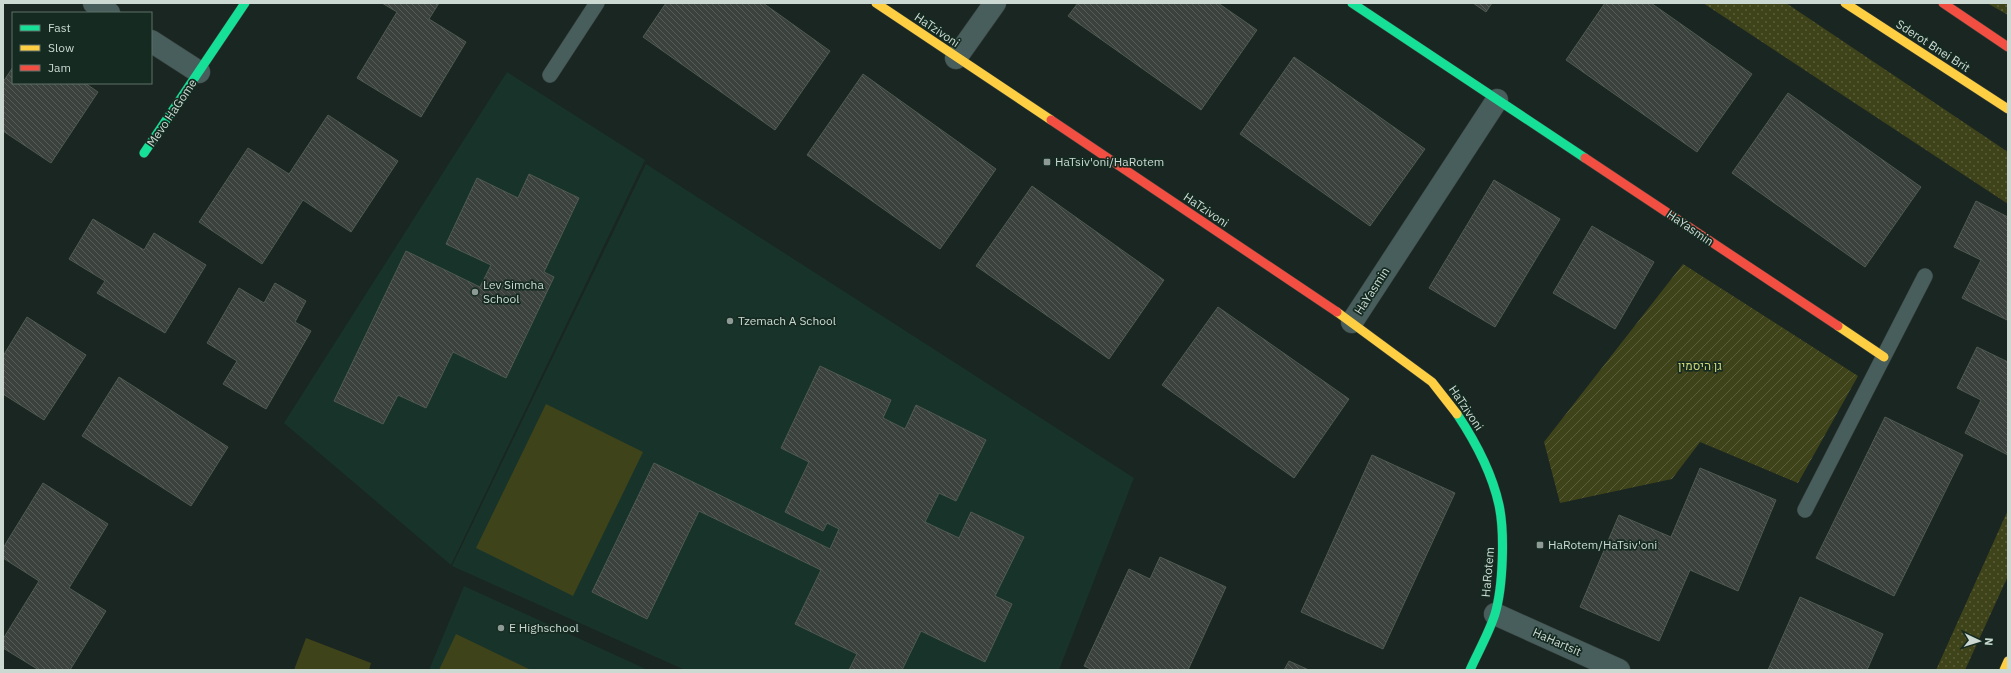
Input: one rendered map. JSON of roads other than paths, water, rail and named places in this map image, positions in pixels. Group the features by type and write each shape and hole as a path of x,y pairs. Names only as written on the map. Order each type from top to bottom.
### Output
{"street":[{"path":"94,3 108,12"},
{"name":"Mevo HaGome","path":"144,153 245,3"},
{"name":"HaTzivoni","path":"876,3 1352,322 1432,382 1451,404 1469,432 1488,472"},
{"path":"956,58 994,3"},
{"name":"HaYasmin","path":"1352,3 1884,357"},
{"name":"Sderot Bnei Brit","path":"1845,3 2008,109"},
{"path":"1944,3 2008,47"},
{"name":"Mevo HaGome","path":"152,42 199,72"},
{"name":"HaYasmin","path":"1352,322 1497,100"},
{"name":"HaRotem","path":"1470,670 1495,614 1501,578 1502,543 1499,505 1488,472"},
{"name":"HaHartsit","path":"1495,614 1620,670"},
{"path":"2004,670 2008,661"}],"lane":[{"path":"550,75 597,3"},
{"path":"1805,510 1925,276"}],"place":[{"name":"HaTsiv'oni/HaRotem","path":"1047,162"},
{"name":"Lev Simcha School","path":"475,292"},
{"name":"Tzemach A School","path":"730,321"},
{"name":"HaRotem/HaTsiv'oni","path":"1540,545"},
{"name":"E Highschool","path":"501,628"}],"park label":[{"name":"גן היסמין","path":"1700,366"}]}
